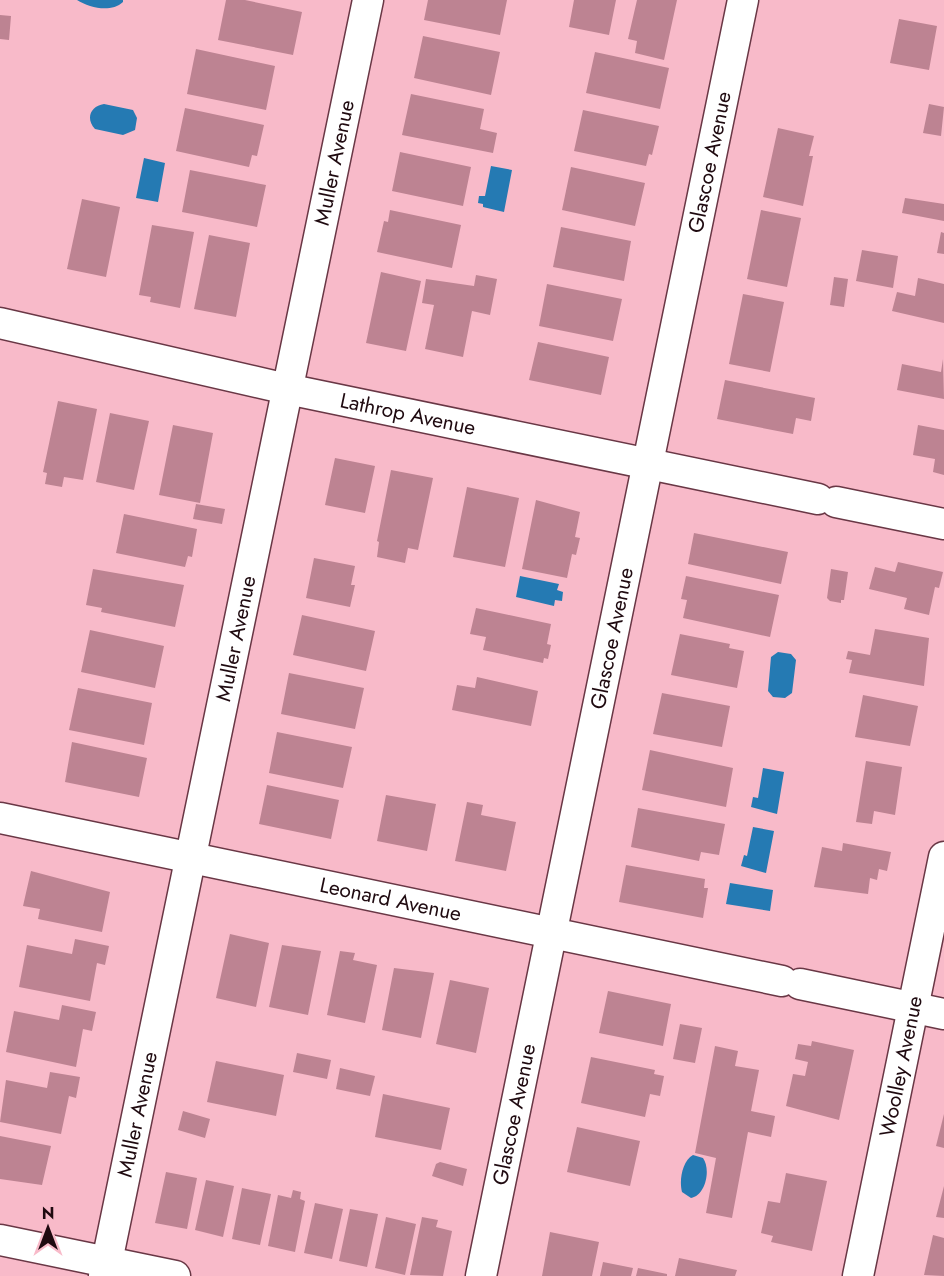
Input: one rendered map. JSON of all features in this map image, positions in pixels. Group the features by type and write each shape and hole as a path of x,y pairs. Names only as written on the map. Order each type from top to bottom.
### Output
{"street":[{"name":"Muller Avenue","path":"106,1269 368,0"},
{"name":"Glascoe Avenue","path":"481,1276 743,0"},
{"name":"Lathrop Avenue","path":"0,323 287,388 944,524"},
{"name":"Leonard Avenue","path":"0,818 191,860 944,1014"},
{"name":"Woolley Avenue","path":"858,1276 944,857"},
{"path":"0,1240 106,1269 175,1276"}],"water":[{"path":"77,0 123,0 123,2 113,7 100,8"},
{"path":"104,104 133,110 137,118 135,130 123,135 95,129 90,121 91,113 96,107"},
{"path":"144,158 165,163 158,202 136,198"},
{"path":"491,166 512,170 504,212 483,207 483,204 478,203 479,196 485,196"},
{"path":"520,576 559,584 557,590 563,592 562,601 555,600 554,606 516,597"},
{"path":"778,652 791,654 796,660 792,693 785,698 773,697 768,691 771,657"},
{"path":"763,768 784,772 777,814 751,807 753,797 758,798"},
{"path":"753,827 774,831 766,873 741,866 744,855 747,856"},
{"path":"730,883 773,890 770,911 726,904"},
{"path":"693,1155 703,1158 707,1175 700,1192 691,1198 682,1192 681,1182 684,1166"}],"building":[{"path":"226,0 245,0 302,12 293,55 218,40"},
{"path":"428,0 507,0 500,35 424,20"},
{"path":"574,0 616,0 609,35 569,27"},
{"path":"637,0 677,0 664,60 635,53 637,41 628,39"},
{"path":"0,15 11,16 9,40 0,39"},
{"path":"899,19 937,26 929,70 890,63"},
{"path":"423,36 500,52 491,95 414,78"},
{"path":"196,49 275,66 266,110 187,94"},
{"path":"595,52 669,68 660,109 586,93"},
{"path":"411,94 484,109 480,129 497,133 493,153 402,135"},
{"path":"929,104 944,107 941,136 923,133"},
{"path":"185,108 264,125 257,156 252,155 249,167 176,151"},
{"path":"583,110 659,126 652,155 649,154 646,166 574,151"},
{"path":"778,128 814,136 809,156 813,156 803,206 763,197"},
{"path":"400,152 471,167 463,206 392,191"},
{"path":"571,167 645,183 635,226 562,210"},
{"path":"190,170 266,185 257,227 182,212"},
{"path":"905,198 944,204 944,221 902,213"},
{"path":"82,199 120,207 106,277 67,269"},
{"path":"390,210 461,225 452,268 377,252 384,221 388,222"},
{"path":"761,210 801,218 787,287 747,279"},
{"path":"152,225 194,232 180,308 150,302 151,297 139,295"},
{"path":"561,227 631,241 624,281 553,267"},
{"path":"941,232 944,233 944,254 937,253"},
{"path":"209,235 250,243 236,317 194,309"},
{"path":"862,250 898,256 893,288 856,281"},
{"path":"381,272 421,281 406,351 366,343"},
{"path":"476,275 497,279 490,315 472,311 463,357 425,349 434,305 422,303 426,279 474,286"},
{"path":"834,277 848,279 844,307 830,305"},
{"path":"918,278 944,284 944,323 892,311 897,292 915,296"},
{"path":"547,284 622,299 613,341 539,326"},
{"path":"743,294 784,302 770,372 729,364"},
{"path":"538,342 609,357 601,395 529,380"},
{"path":"943,359 944,399 897,390 902,364 941,372"},
{"path":"725,380 815,398 811,421 796,418 793,434 717,419"},
{"path":"58,401 97,409 83,480 64,477 62,487 45,484 47,473 43,472"},
{"path":"110,413 149,421 134,490 96,482"},
{"path":"173,425 213,433 200,503 159,495"},
{"path":"918,425 944,430 944,475 933,472 935,459 913,455"},
{"path":"335,458 375,466 365,513 325,505"},
{"path":"391,470 433,478 418,550 408,548 405,563 377,557 379,542 377,541"},
{"path":"467,487 519,498 505,567 453,557"},
{"path":"536,500 580,512 575,537 580,538 576,555 572,554 567,578 522,569"},
{"path":"196,504 225,509 222,524 193,519"},
{"path":"124,514 197,529 192,557 188,556 185,567 116,553"},
{"path":"694,533 788,552 781,584 688,564"},
{"path":"314,558 355,566 351,585 355,585 350,607 306,598"},
{"path":"898,562 943,572 939,588 935,587 929,615 904,609 907,598 869,589 875,567 895,572"},
{"path":"93,569 184,585 175,627 101,612 102,608 86,605"},
{"path":"831,569 848,572 844,600 841,600 841,603 830,601 827,598"},
{"path":"686,576 779,595 770,637 683,618 687,600 681,599"},
{"path":"476,608 551,624 547,644 551,645 548,659 544,658 543,663 483,650 486,637 470,634"},
{"path":"302,615 375,631 366,671 293,655"},
{"path":"875,629 929,638 924,686 849,673 852,660 846,659 848,651 870,655"},
{"path":"90,630 164,646 155,688 81,672"},
{"path":"680,634 730,644 729,648 744,651 737,688 671,675"},
{"path":"289,673 364,688 355,729 281,714"},
{"path":"477,677 538,691 531,726 452,710 457,685 475,688"},
{"path":"78,688 152,703 144,745 69,730"},
{"path":"662,693 730,706 722,747 653,734"},
{"path":"863,695 918,706 910,746 855,737"},
{"path":"277,732 352,747 343,788 269,773"},
{"path":"72,742 147,758 139,797 65,782"},
{"path":"650,750 733,768 726,807 642,790"},
{"path":"866,761 902,767 895,815 874,811 872,824 856,822"},
{"path":"267,785 339,800 331,839 259,824"},
{"path":"386,795 436,804 427,851 377,841"},
{"path":"467,802 483,805 481,815 516,822 506,871 455,861"},
{"path":"638,808 725,824 719,855 701,852 699,861 631,847"},
{"path":"843,843 891,852 887,871 879,869 877,880 870,878 868,894 814,887 822,847 842,851"},
{"path":"626,865 705,879 704,888 708,888 703,918 619,902"},
{"path":"31,871 110,892 102,932 38,919 40,909 23,906"},
{"path":"230,934 269,943 256,1007 216,998"},
{"path":"75,939 109,946 105,965 97,963 90,1001 19,987 27,945 72,954"},
{"path":"282,945 321,951 308,1015 269,1007"},
{"path":"340,951 355,953 353,960 377,965 365,1023 327,1015"},
{"path":"394,968 434,973 421,1038 382,1030"},
{"path":"450,980 489,988 476,1053 436,1044"},
{"path":"608,991 671,1004 663,1046 599,1033"},
{"path":"62,1005 96,1012 92,1031 83,1029 76,1067 6,1052 14,1011 59,1020"},
{"path":"680,1024 702,1028 695,1063 673,1059"},
{"path":"812,1041 854,1050 839,1120 786,1106 793,1074 805,1076 808,1062 795,1059 798,1044 811,1046"},
{"path":"715,1046 738,1051 735,1066 759,1070 751,1111 775,1116 771,1137 748,1132 732,1218 706,1213 716,1158 695,1153"},
{"path":"297,1053 331,1060 327,1079 293,1072"},
{"path":"591,1057 655,1070 654,1074 664,1076 660,1096 650,1094 645,1117 581,1103"},
{"path":"216,1061 284,1075 276,1116 207,1102"},
{"path":"340,1068 375,1076 370,1096 336,1089"},
{"path":"50,1072 80,1077 76,1098 69,1096 61,1134 0,1122 6,1080 47,1088"},
{"path":"383,1094 450,1108 441,1150 375,1137"},
{"path":"183,1111 210,1119 205,1138 178,1130"},
{"path":"944,1114 944,1148 936,1146"},
{"path":"577,1127 640,1141 630,1186 567,1172"},
{"path":"0,1136 51,1146 42,1185 0,1179"},
{"path":"440,1162 467,1169 463,1186 432,1176 436,1164"},
{"path":"166,1172 197,1178 187,1229 155,1223"},
{"path":"786,1173 827,1181 812,1251 771,1242 773,1236 761,1233 768,1201 780,1203"},
{"path":"206,1180 234,1186 223,1237 195,1230"},
{"path":"944,1186 944,1218 936,1217"},
{"path":"242,1188 271,1194 260,1245 232,1239"},
{"path":"293,1190 301,1192 300,1199 305,1201 295,1252 268,1246 278,1195 291,1198"},
{"path":"315,1203 343,1209 332,1259 304,1253"},
{"path":"350,1209 378,1214 367,1267 339,1261"},
{"path":"386,1217 416,1224 405,1275 375,1268"},
{"path":"422,1217 438,1220 436,1227 452,1231 443,1276 410,1275"},
{"path":"550,1232 599,1242 592,1276 542,1276"},
{"path":"933,1235 944,1238 944,1276 924,1275"},
{"path":"679,1258 737,1270 735,1276 675,1276"},
{"path":"603,1262 633,1268 631,1276 600,1276"},
{"path":"638,1268 667,1274 667,1276 636,1276"}]}
